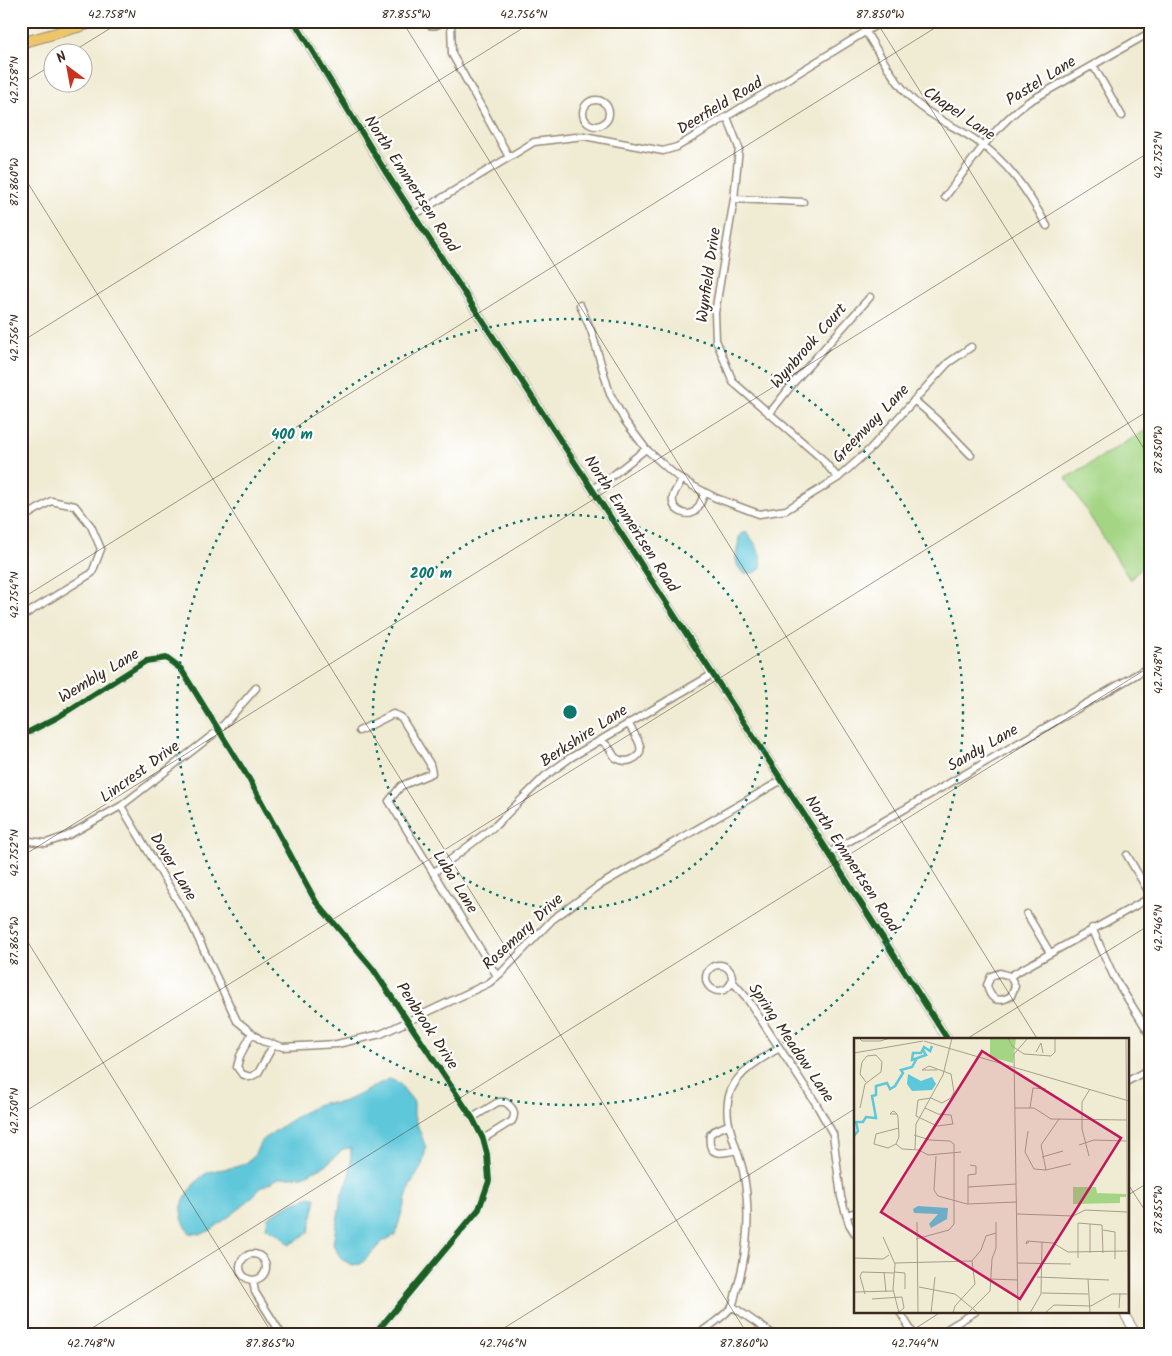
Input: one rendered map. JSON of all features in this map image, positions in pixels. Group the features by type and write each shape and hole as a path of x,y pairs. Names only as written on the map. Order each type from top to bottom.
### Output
{"main road":[{"path":"21,22 25,21"},
{"path":"21,42 98,21"}],"street":[{"name":"North Emmertsen Road","path":"294,21 414,215 782,780 947,1038"},
{"path":"423,21 430,26 437,26 443,21"},
{"path":"453,21 451,24 452,54 509,157"},
{"name":"Chapel Lane","path":"860,21 899,83 913,100 929,113 984,145 1004,163 1027,191 1047,226"},
{"name":"Deerfield Road","path":"414,215 534,142 584,136 663,150 677,147 883,21"},
{"name":"Pastel Lane","path":"946,197 994,132 1015,112 1151,32"},
{"path":"1093,65 1122,116"},
{"path":"598,100 604,102 608,107 609,116 599,126 592,125 584,118 583,109 588,102 598,100"},
{"name":"Wynfield Drive","path":"727,118 739,148 734,199 715,313 716,340 733,382 821,458 838,478"},
{"path":"592,125 592,137"},
{"path":"734,199 803,202"},
{"name":"Wynbrook Court","path":"769,414 795,381 870,297"},
{"path":"580,305 591,330 610,394 625,421 646,449 682,480 705,493 695,511 688,514 676,509 673,502 673,497 682,480"},
{"name":"Greenway Lane","path":"705,493 759,514 783,511 838,478 869,450 948,362 971,347"},
{"path":"914,400 938,420 971,455"},
{"path":"592,489 646,449"},
{"path":"21,519 51,501 75,506 91,526 101,549 92,572 21,617"},
{"name":"Wembly Lane","path":"21,736 58,717 146,661 166,658 181,669 219,730"},
{"name":"Sandy Lane","path":"829,853 1151,666"},
{"name":"Berkshire Lane","path":"433,873 496,825 544,777 570,758 713,674"},
{"name":"Lincrest Drive","path":"21,840 46,843 68,836 121,806 219,730 256,688"},
{"name":"Luba Lane","path":"359,731 393,714 401,716 430,764 432,773 401,786 388,801 498,976"},
{"path":"601,740 610,748 615,758 623,762 632,760 640,754 641,747 628,724"},
{"name":"Penbrook Drive","path":"219,730 249,779 316,902 373,969 472,1118 483,1139 487,1154 489,1181 479,1209 374,1335"},
{"name":"Rosemary Drive","path":"200,943 237,1021 262,1041 283,1047 337,1044 381,1034 490,983 553,919 600,885 782,780"},
{"name":"Dover Lane","path":"121,806 200,943"},
{"path":"1010,976 1015,986 1011,996 1004,1000 995,999 989,993 987,985 988,979 992,976 1000,973 1010,976 1151,896 1127,855"},
{"path":"1028,914 1050,953"},
{"path":"1092,928 1114,977 1151,1036"},
{"name":"Spring Meadow Lane","path":"732,981 727,988 718,991 714,990 707,983 706,974 715,965 723,965 730,969 732,981 746,997 833,1134 841,1197 846,1215 854,1232"},
{"path":"252,1033 240,1056 237,1067 242,1074 250,1077 258,1073 274,1044"},
{"path":"696,1335 705,1330 732,1306 743,1270 748,1204 742,1169 728,1125 728,1106 731,1090 741,1075 756,1062 779,1048"},
{"path":"1130,1080 1151,1068"},
{"path":"472,1118 498,1102 505,1102 515,1114 512,1121 483,1139"},
{"path":"728,1125 714,1131 710,1135 710,1147 713,1151 722,1154 736,1150"},
{"path":"846,1215 854,1213"},
{"path":"254,1253 262,1257 266,1269 262,1277 253,1280 245,1277 240,1270 240,1266 246,1256 254,1253"},
{"path":"253,1280 256,1292 282,1335"},
{"path":"732,1306 774,1335"},
{"path":"901,1314 914,1335"},
{"path":"937,1335 972,1314"},
{"path":"1124,1314 1137,1335"}],"green space":[{"path":"1151,427 1151,557 1130,580 1066,478"}],"water":[{"path":"743,533 747,533 750,536 761,557 761,566 756,572 743,573 737,564 736,556 739,537"},
{"path":"389,1079 398,1082 414,1102 414,1116 426,1148 422,1166 410,1186 395,1235 382,1242 361,1264 352,1265 341,1259 333,1244 342,1193 350,1176 351,1148 343,1149 326,1165 303,1176 279,1178 262,1187 243,1206 211,1230 202,1234 190,1233 183,1221 181,1212 183,1203 191,1189 202,1176 211,1171 246,1163 252,1158 260,1143 266,1137 311,1108 323,1103 344,1101"},
{"path":"310,1197 316,1198 309,1232 289,1245 280,1235 266,1227 268,1217 292,1203"}],"cycle path":[{"path":"294,21 385,171 816,833 947,1038"},
{"path":"21,736 58,717 146,661 166,658 181,669 249,779 316,902 373,969 473,1119 483,1139 487,1154 489,1181 479,1209 374,1335"}]}
